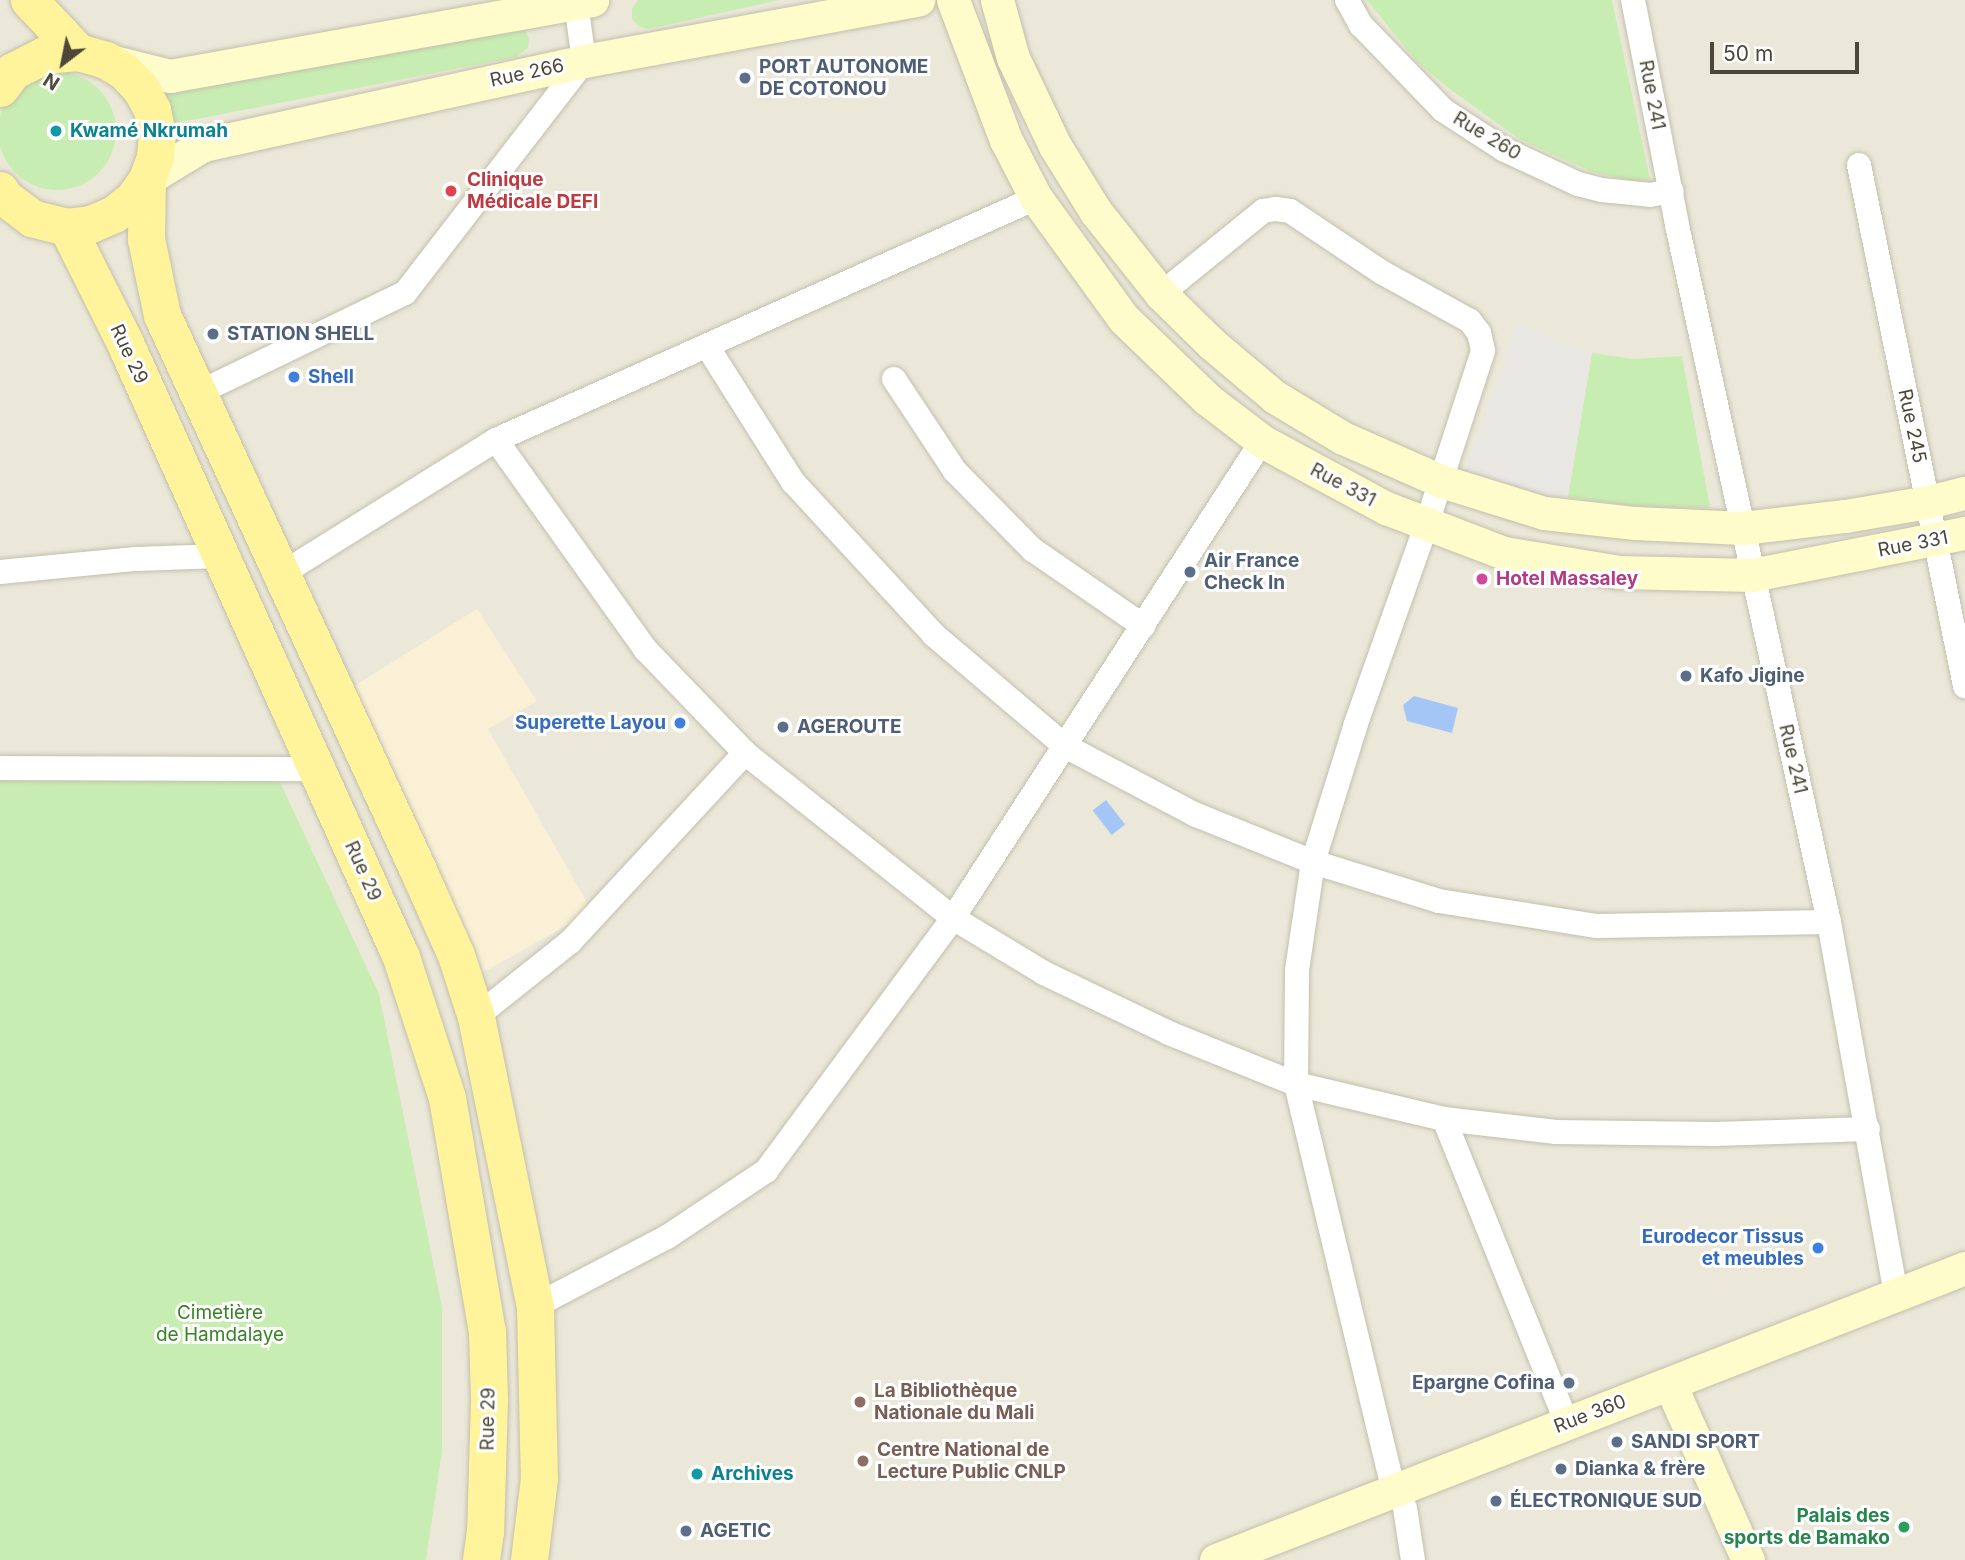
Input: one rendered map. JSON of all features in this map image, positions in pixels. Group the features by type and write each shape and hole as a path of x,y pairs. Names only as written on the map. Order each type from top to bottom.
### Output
{"main road":[{"path":"0,190 4,197 32,218 67,227 91,224 114,214 133,199 147,179 155,157 157,133 152,110 133,81 92,56 29,0"},
{"name":"Rue 266","path":"147,179 203,145 584,61 918,0"},
{"name":"Rue 331","path":"953,0 1006,140 1036,198 1124,319 1207,399 1262,441 1386,508 1504,553 1619,572 1752,575 1950,537"},
{"name":"Rue 331","path":"997,0 1013,58 1055,146 1096,212 1161,295 1212,344 1275,397 1343,438 1441,481 1544,513 1635,523 1743,528 1928,502 1965,493"},
{"path":"0,88 13,71 44,55 92,56 145,72 170,76 580,1"},
{"path":"147,179 146,239 162,316 283,573 450,943 475,1017 535,1306 538,1478 528,1560"},
{"name":"Rue 29","path":"67,227 125,343 401,957 447,1098 487,1331 489,1413 485,1531 481,1560"},
{"name":"Rue 360","path":"1216,1560 1399,1499 1567,1423 1674,1392 1896,1295 1965,1268"},
{"path":"1275,1560 1399,1499 1674,1392 1965,1287"},
{"path":"1674,1392 1748,1560"}],"street":[{"name":"Rue 260","path":"1347,0 1361,26 1443,110 1503,149 1578,184 1602,190 1650,195 1672,191"},
{"name":"Rue 241","path":"1633,0 1677,225 1829,922 1896,1295"},
{"path":"198,393 405,293 584,61 580,1"},
{"name":"Rue 245","path":"1859,165 1928,502 1950,537 1965,686"},
{"path":"283,573 496,440 1036,198"},
{"path":"1161,295 1263,211 1290,211 1383,273 1470,321 1479,334 1483,351 1427,523 1356,724 1313,862 1297,971 1296,1084 1413,1560"},
{"path":"706,345 793,482 934,635 1065,746 1194,814 1313,862 1439,901 1597,926 1829,922"},
{"path":"894,379 955,471 1033,550 1143,626"},
{"path":"496,440 646,649 745,753 953,918 1057,979 1169,1033 1296,1084 1444,1119 1556,1132 1714,1135 1868,1129"},
{"path":"535,1306 667,1237 766,1171 953,918 1262,441"},
{"path":"0,572 136,559 222,556"},
{"path":"475,1017 570,942 745,753"},
{"path":"0,768 317,769"},
{"path":"1444,1119 1567,1423"}],"shaded area":[{"path":"0,0 1965,0 1965,1560 0,1560"},
{"path":"1518,322 1559,342 1592,353 1568,497 1532,491 1466,471"},
{"path":"477,609 537,701 488,729 592,911 475,977 348,690"}],"green space":[{"path":"638,0 780,0 648,29 638,26 632,19 632,9"},
{"path":"1367,0 1612,0 1650,180 1634,181 1592,172 1521,140 1417,62"},
{"path":"509,25 524,29 529,38 528,48 516,57 166,125 159,93"},
{"path":"57,72 80,76 99,89 112,108 116,131 112,154 99,173 80,186 57,190 34,186 15,173 2,154 -2,131 2,108 15,89 34,76"},
{"path":"1592,353 1633,359 1682,356 1710,508 1633,506 1568,497"},
{"name":"Cimetière de Hamdalaye","path":"0,779 279,780 379,994 442,1307 442,1451 426,1560 0,1560"}],"water":[{"path":"1414,696 1458,708 1452,733 1407,721 1403,705"},
{"path":"1106,800 1125,824 1112,835 1093,810"}],"place":[{"name":"PORT AUTONOME DE COTONOU","path":"745,78"},
{"name":"Kwamé Nkrumah","path":"56,131"},
{"name":"Clinique Médicale DEFI","path":"451,191"},
{"name":"STATION SHELL","path":"213,334"},
{"name":"Shell","path":"294,377"},
{"name":"Air France Check In","path":"1190,572"},
{"name":"Hotel Massaley","path":"1482,579"},
{"name":"Kafo Jigine","path":"1686,676"},
{"name":"Superette Layou","path":"680,723"},
{"name":"AGEROUTE","path":"783,727"},
{"name":"Eurodecor Tissus et meubles","path":"1818,1248"},
{"name":"Epargne Cofina","path":"1569,1383"},
{"name":"La Bibliothèque Nationale du Mali","path":"860,1402"},
{"name":"SANDI SPORT","path":"1617,1442"},
{"name":"Centre National de Lecture Public CNLP","path":"863,1461"},
{"name":"Dianka & frère","path":"1561,1469"},
{"name":"Archives","path":"697,1474"},
{"name":"ÉLECTRONIQUE SUD","path":"1496,1501"},
{"name":"Palais des sports de Bamako","path":"1904,1527"},
{"name":"AGETIC","path":"686,1531"}]}
